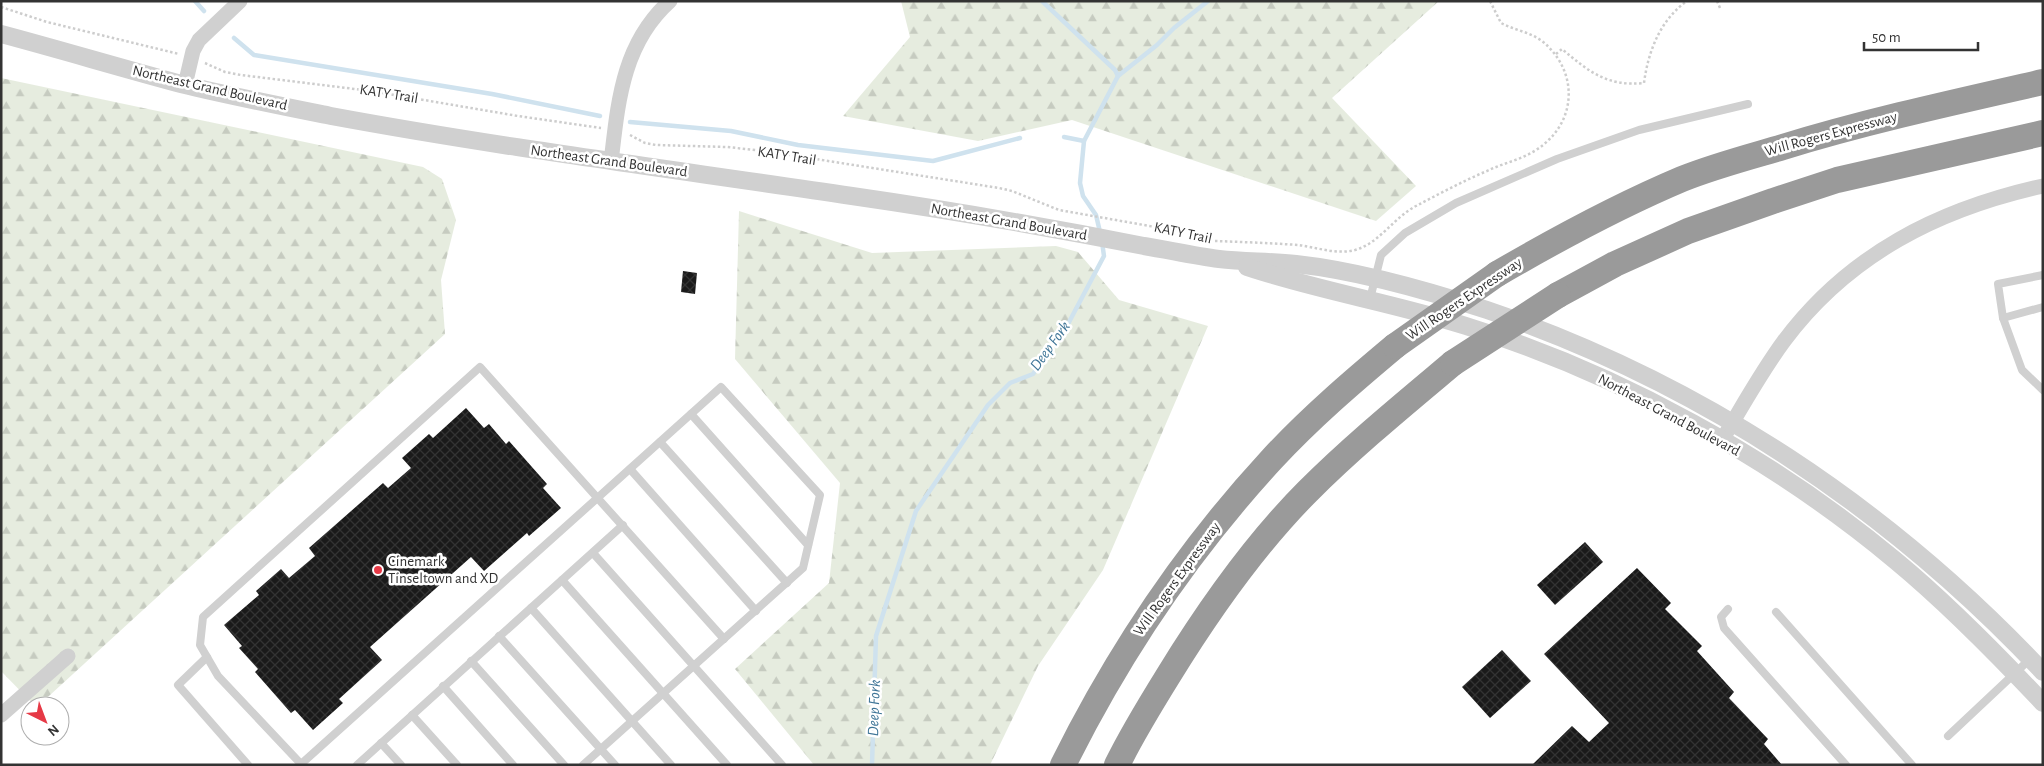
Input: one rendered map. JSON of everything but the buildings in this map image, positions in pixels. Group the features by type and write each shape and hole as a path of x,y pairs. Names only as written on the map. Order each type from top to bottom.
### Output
{"highway":[{"name":"Will Rogers Expressway","path":"1063,765 1094,705 1146,620 1182,567 1224,514 1273,459 1342,391 1394,346 1498,274 1554,240 1608,212 1684,179 1828,133 1918,110 2043,82"},
{"path":"1117,765 1186,646 1218,599 1260,545 1306,492 1365,437 1453,363 1558,295 1615,264 1688,231 1837,180 2043,133"}],"street":[{"path":"185,85 191,58 200,40 240,1"},
{"path":"611,162 621,88 634,50 651,23 670,1"},
{"name":"Northeast Grand Boulevard","path":"1,34 185,85 326,115 454,138 611,162 857,196 1064,230 1222,259 1298,264 1375,278 1488,311 1572,343 1666,386 1733,423 1816,474 1904,540 1961,589 2043,672"},
{"path":"1722,440 1784,340 1830,290 1857,267 1907,234 1947,215 1983,202 2043,186"},
{"name":"Northeast Grand Boulevard","path":"1222,259 1294,283 1370,299 1467,326 1533,350 1638,395 1722,440 1795,485 1861,532 1936,596 2043,703"},
{"path":"1,715 68,656"}],"lane":[{"path":"1370,299 1381,255 1405,233 1456,203 1557,159 1638,130 1748,104"},
{"path":"2043,276 1998,284 2002,318 2022,370 2043,390"},
{"path":"2002,318 2043,307"},
{"path":"583,765 787,583 803,568 820,495 721,387 630,469 598,497 300,764 218,676 200,645 203,617 480,367 598,497 724,639"},
{"path":"691,414 808,545"},
{"path":"660,442 787,583"},
{"path":"630,469 756,610"},
{"path":"357,765 623,526"},
{"path":"593,553 782,765"},
{"path":"562,580 727,765"},
{"path":"531,608 671,765"},
{"path":"1728,608 1721,617 1724,628 1846,765"},
{"path":"1776,612 1912,765"},
{"path":"500,636 615,765"},
{"path":"207,657 178,685 248,765"},
{"path":"1948,736 2030,658"},
{"path":"471,661 564,765"},
{"path":"443,686 513,765"},
{"path":"412,715 457,765"},
{"path":"381,743 401,765"}],"path":[{"path":"1490,1 1501,23 1541,40 1556,54 1562,49 1584,68 1626,85 1644,83 1650,52 1659,33 1671,16 1687,1"},
{"path":"1717,1 1720,8"},
{"name":"KATY Trail","path":"1,8 48,22 191,58 225,72 240,75 371,90 518,116 615,130 625,132 639,141 656,145 727,147 999,188 1012,191 1059,210 1161,228 1183,236"},
{"name":"KATY Trail","path":"1212,240 1300,245 1344,252 1368,245 1401,215 1414,207 1487,170 1535,151 1550,140 1560,126 1567,108 1570,91 1565,72 1556,54"}],"green space":[{"path":"901,1 1439,1 1332,98 1416,186 1376,221 1072,120 978,141 843,116 910,37"},
{"path":"1,78 423,167 442,179 456,220 441,280 445,334 49,696 25,696 1,671"},
{"path":"739,211 872,253 1056,246 1078,252 1119,300 1208,326 1103,570 1038,666 990,765 814,765 735,669 829,583 840,483 735,359"}],"waterway":[{"path":"195,1 204,11"},
{"path":"1042,1 1115,70 1118,76"},
{"name":"Deep Fork","path":"1100,232 1096,215 1083,196 1080,183 1084,141 1118,76 1208,1"},
{"path":"234,38 254,55 492,94 600,116"},
{"path":"630,122 731,131 798,145 933,161 1020,138"},
{"path":"1064,137 1084,141"},
{"name":"Deep Fork","path":"872,765 876,636 916,511 988,405 1010,383 1033,374 1068,324 1104,256 1102,242"}],"place":[{"name":"Cinemark Tinseltown and XD","path":"378,570"}]}
